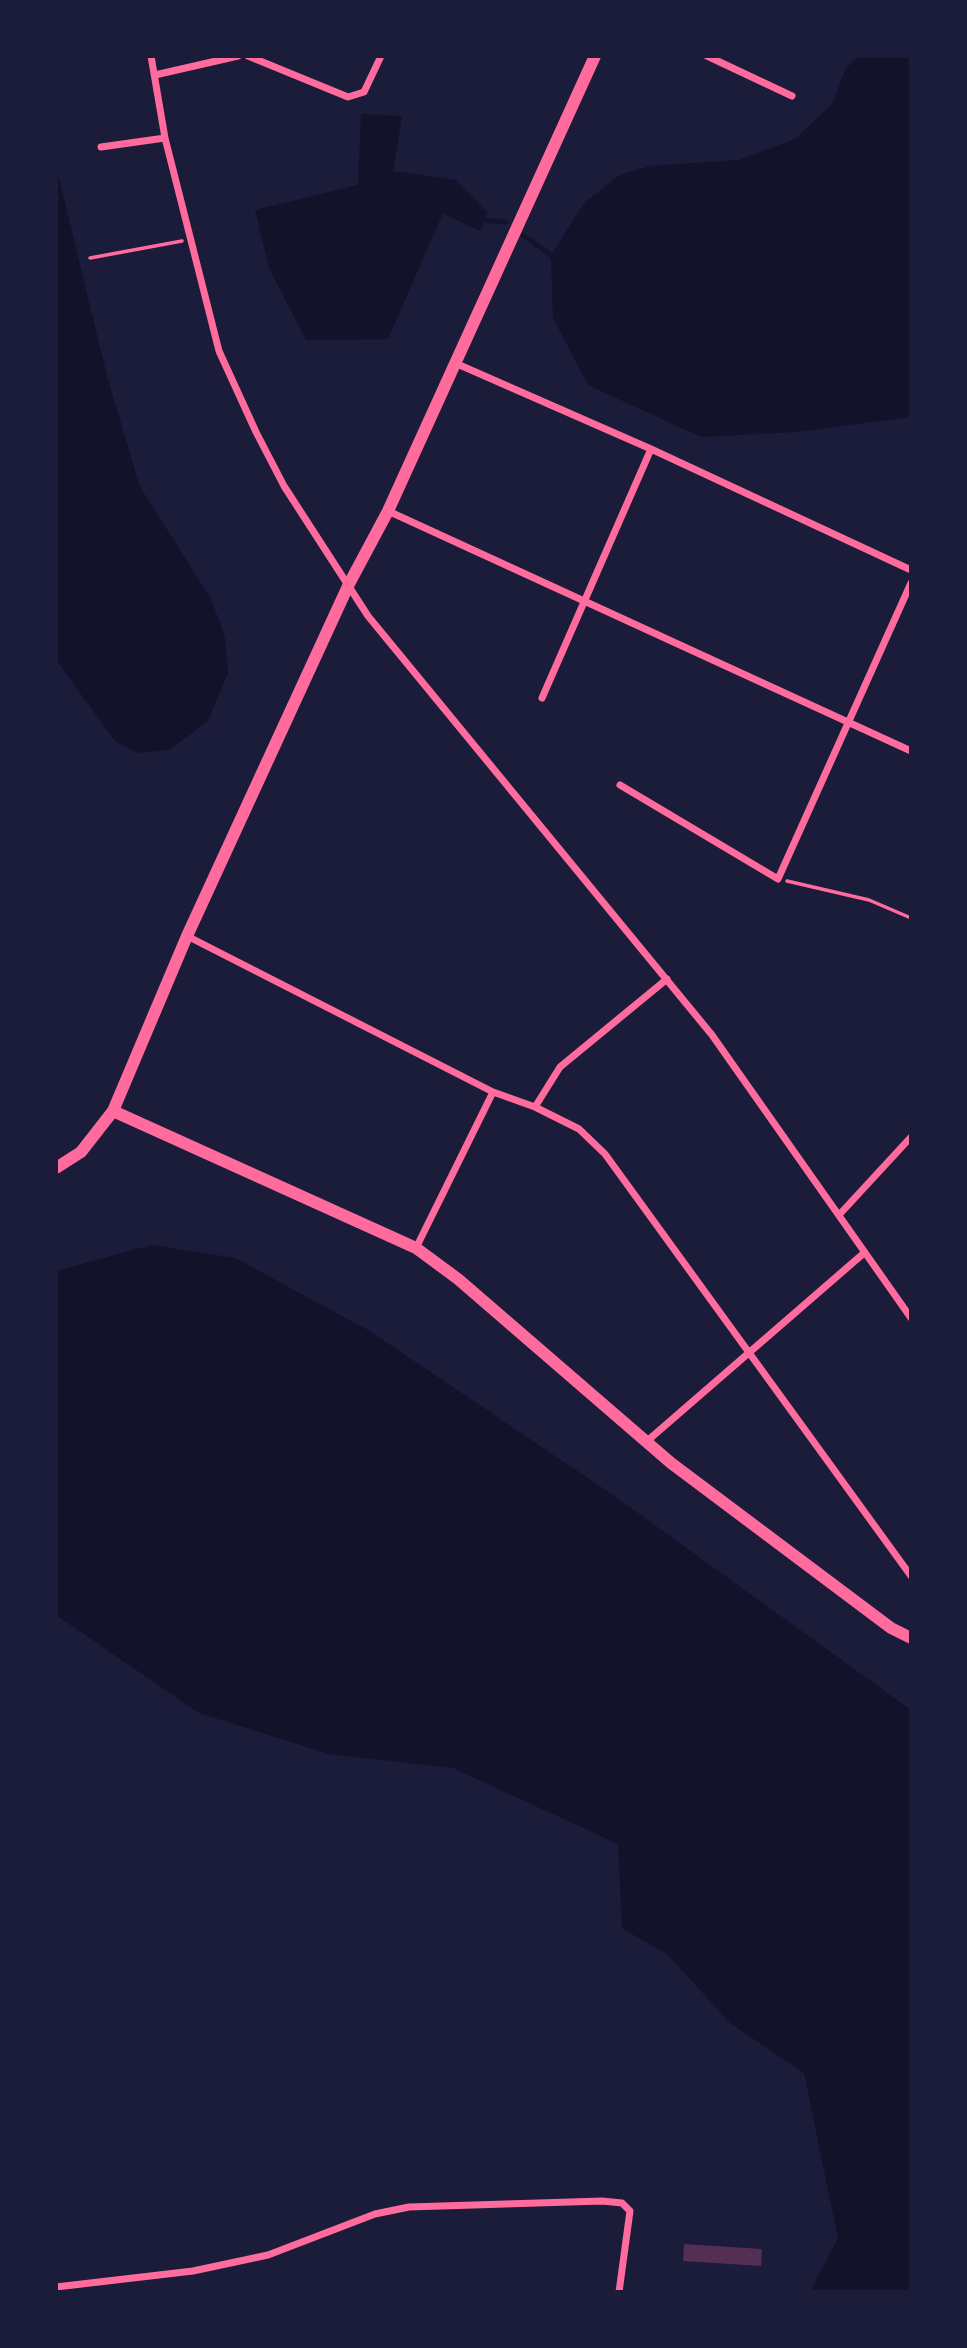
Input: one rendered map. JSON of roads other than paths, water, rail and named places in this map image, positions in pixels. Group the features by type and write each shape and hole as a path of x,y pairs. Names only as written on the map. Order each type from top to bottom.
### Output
{"street":[{"path":"151,56 165,138 219,351 284,486 368,617 712,1035 911,1318"},
{"path":"155,75 238,56"},
{"path":"248,56 348,97 364,92 381,56"},
{"path":"56,1168 81,1152 113,1111 187,936 349,584 388,511 595,56"},
{"path":"707,56 792,96"},
{"path":"101,148 165,138"},
{"path":"455,363 651,449 911,570"},
{"path":"542,698 651,449"},
{"path":"388,511 911,751"},
{"path":"620,785 778,879 911,583"},
{"path":"187,936 494,1092 536,1107 579,1129 605,1154 911,1576"},
{"path":"536,1107 560,1067 667,979"},
{"path":"416,1248 494,1092"},
{"path":"113,1111 416,1248 458,1279 645,1442 891,1628 911,1638"},
{"path":"839,1215 911,1137"},
{"path":"645,1442 864,1253"},
{"path":"56,2287 193,2271 268,2255 375,2214 409,2207 602,2201 622,2203 630,2211 619,2292"}],"waterway":[{"path":"484,220 506,222"},
{"path":"523,235 551,255"}]}
